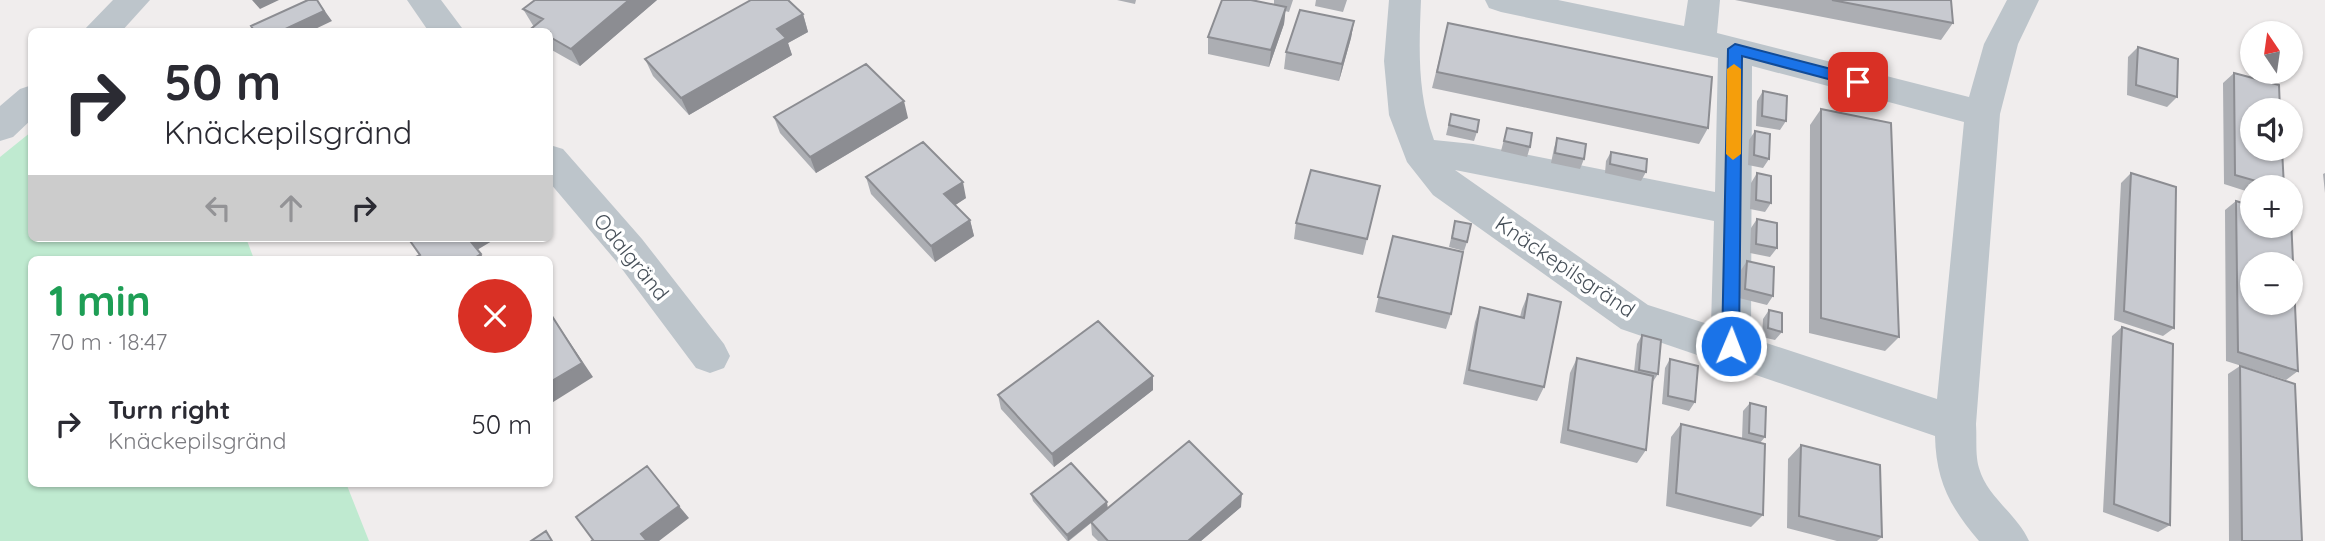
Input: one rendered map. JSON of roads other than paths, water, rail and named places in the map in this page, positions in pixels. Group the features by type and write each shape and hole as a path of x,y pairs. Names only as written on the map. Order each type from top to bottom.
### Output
{"street":[{"path":"103,28 134,0"},
{"path":"423,0 445,28"},
{"name":"Knäckepilsgränd","path":"1405,0 1401,61 1407,115 1420,152 1446,185 1636,317 1731,346 1955,424"},
{"path":"1501,0 1735,49 1982,114"},
{"path":"1699,41 1704,0"},
{"path":"2007,541 1971,499 1957,467 1955,424 1982,114 2001,44 2023,0"},
{"path":"1731,346 1735,49"},
{"path":"0,127 28,102"},
{"path":"1420,152 1473,158 1732,210"},
{"name":"Odalgränd","path":"553,162 629,250 710,356"}]}
